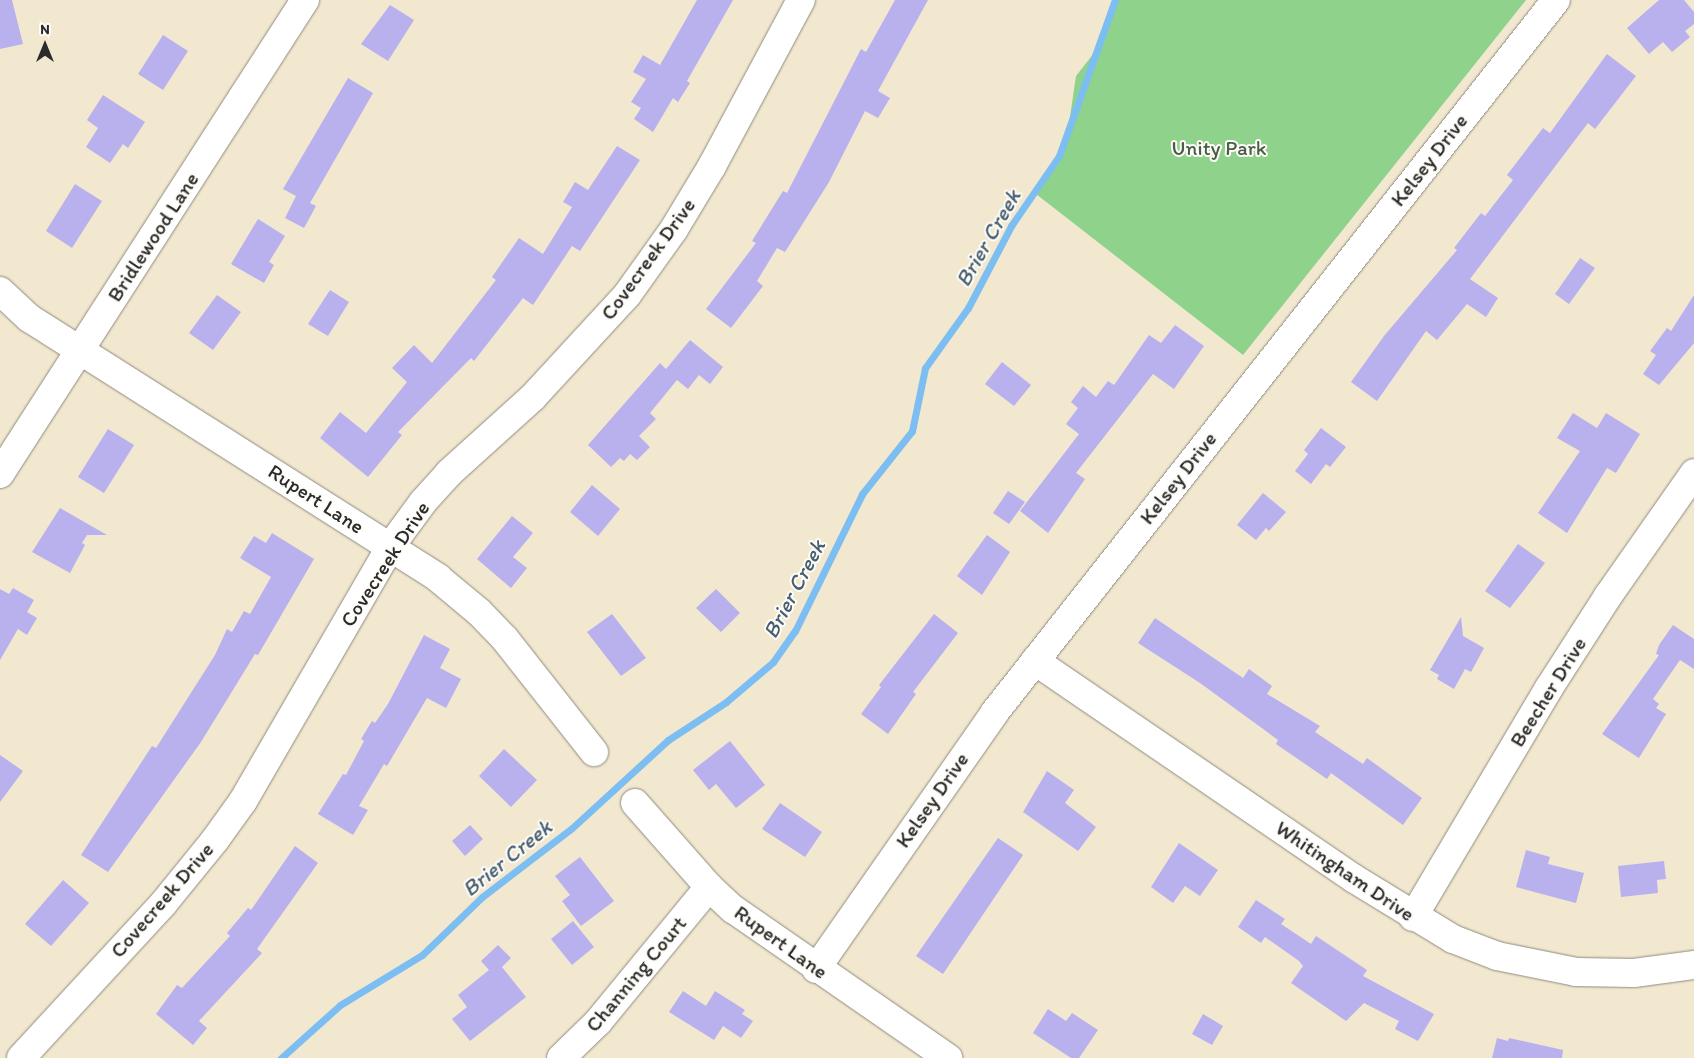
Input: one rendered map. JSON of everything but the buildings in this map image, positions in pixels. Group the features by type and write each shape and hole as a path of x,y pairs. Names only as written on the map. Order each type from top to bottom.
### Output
{"street":[{"name":"Bridlewood Lane","path":"0,474 305,0"},
{"name":"Covecreek Drive","path":"21,1058 162,904 215,840 276,744 390,547 449,473 533,396 627,295 674,229 712,166 801,0"},
{"name":"Kelsey Drive","path":"816,969 922,814 1034,661 1556,0"},
{"name":"Rupert Lane","path":"0,290 29,318 438,578 479,612 505,639 594,752"},
{"name":"Beecher Drive","path":"1413,917 1554,679 1608,596 1694,473"},
{"name":"Whitingham Drive","path":"1034,661 1430,928 1479,949 1552,968 1634,973 1694,965"},
{"name":"Rupert Lane","path":"635,802 709,887 767,935 948,1058"},
{"name":"Channing Court","path":"561,1058 604,1014 709,887"}],"green space":[{"name":"Unity Park","path":"1115,0 1526,0 1243,355 1036,194 1058,163 1067,137 1076,76 1094,53"}],"waterway":[{"name":"Brier Creek","path":"281,1058 340,1005 422,955 482,897 572,828 668,740 726,702 773,662 795,631 862,494 912,431 925,368 968,308 1011,226 1059,156 1115,0"}]}
